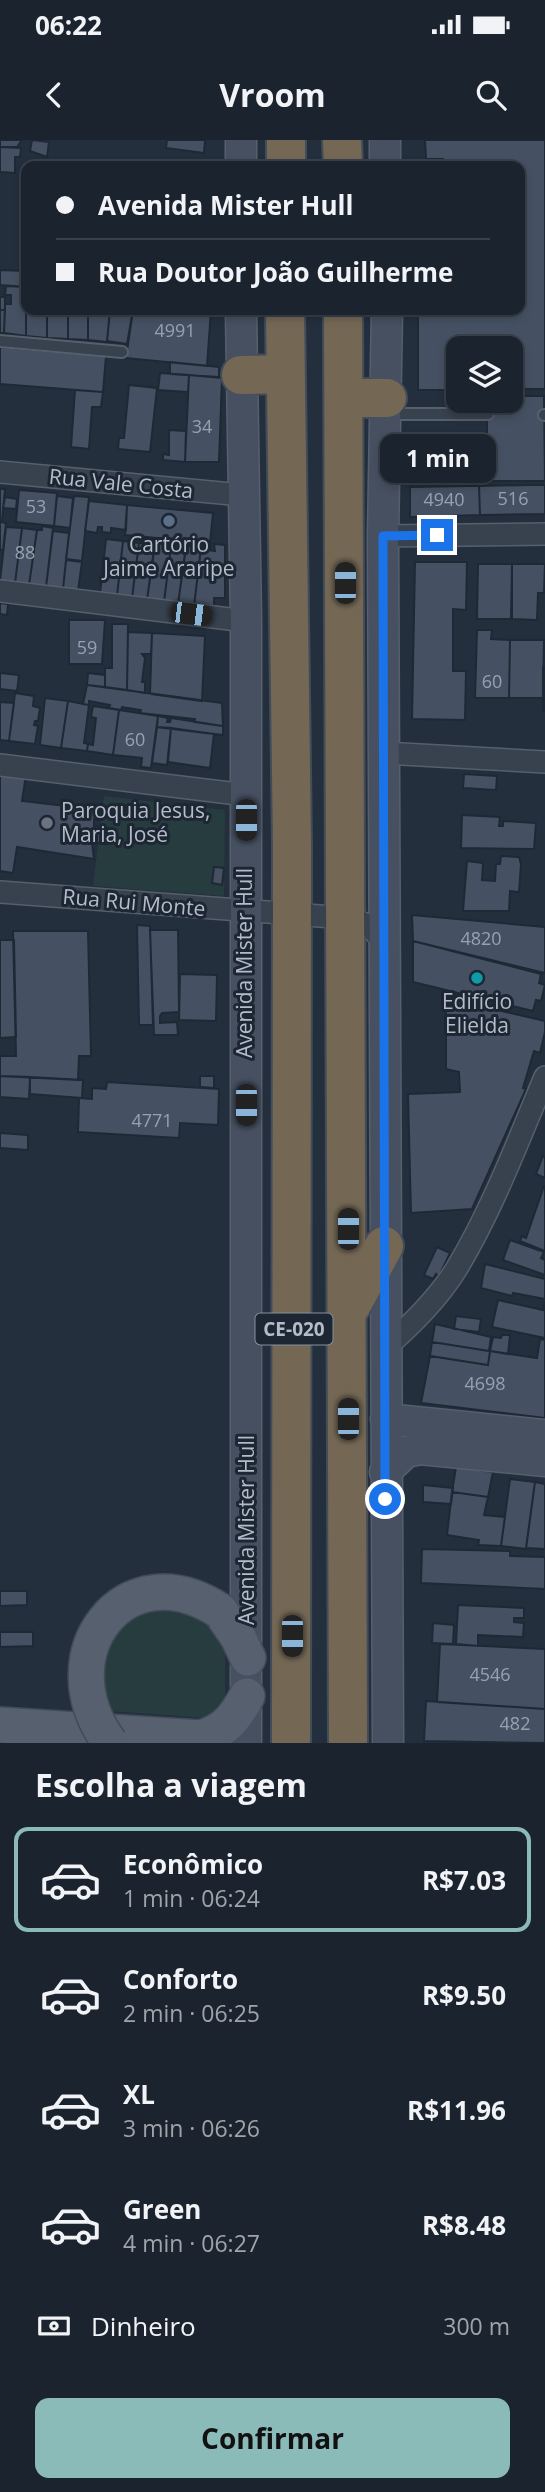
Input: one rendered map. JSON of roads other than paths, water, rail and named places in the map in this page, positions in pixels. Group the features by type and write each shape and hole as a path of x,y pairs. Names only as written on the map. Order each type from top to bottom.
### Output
{"highway":[{"path":"286,140 286,161"},
{"path":"342,140 343,161"},
{"name":"CE-020","path":"285,315 292,914 291,1743"},
{"name":"CE-020","path":"343,315 348,1743"},
{"path":"241,375 285,374"},
{"path":"344,398 387,406"},
{"path":"348,1311 384,1246"}],"main road":[{"path":"241,140 241,161"},
{"path":"385,140 385,161"},
{"name":"Avenida Mister Hull","path":"241,315 246,621 246,1743"},
{"path":"387,315 383,536 388,1743"},
{"path":"386,1419 545,1435"},
{"path":"385,1472 400,1456 420,1449 545,1461"},
{"path":"110,1743 94,1717 85,1683 89,1649 108,1616 140,1595 162,1593 204,1601 219,1611 238,1637 248,1658"},
{"path":"0,1725 54,1736 201,1738 218,1732 233,1720 247,1696"}],"street":[{"name":"Rua Vale Costa","path":"0,472 242,495"},
{"path":"383,536 545,534"},
{"path":"0,591 246,621"},
{"path":"384,753 545,762"},
{"path":"0,765 246,795"},
{"name":"Rua Rui Monte","path":"0,892 346,918 369,925 384,943"},
{"path":"385,1348 430,1304 456,1269 492,1199 545,1077"}],"lane":[{"path":"0,341 122,352"},
{"path":"387,406 488,414"}],"place":[{"name":"Cartório Jaime Araripe","path":"169,521"},
{"name":"Paroquia Jesus, Maria, José","path":"47,823"},
{"name":"Edifício Elielda","path":"477,978"}]}
